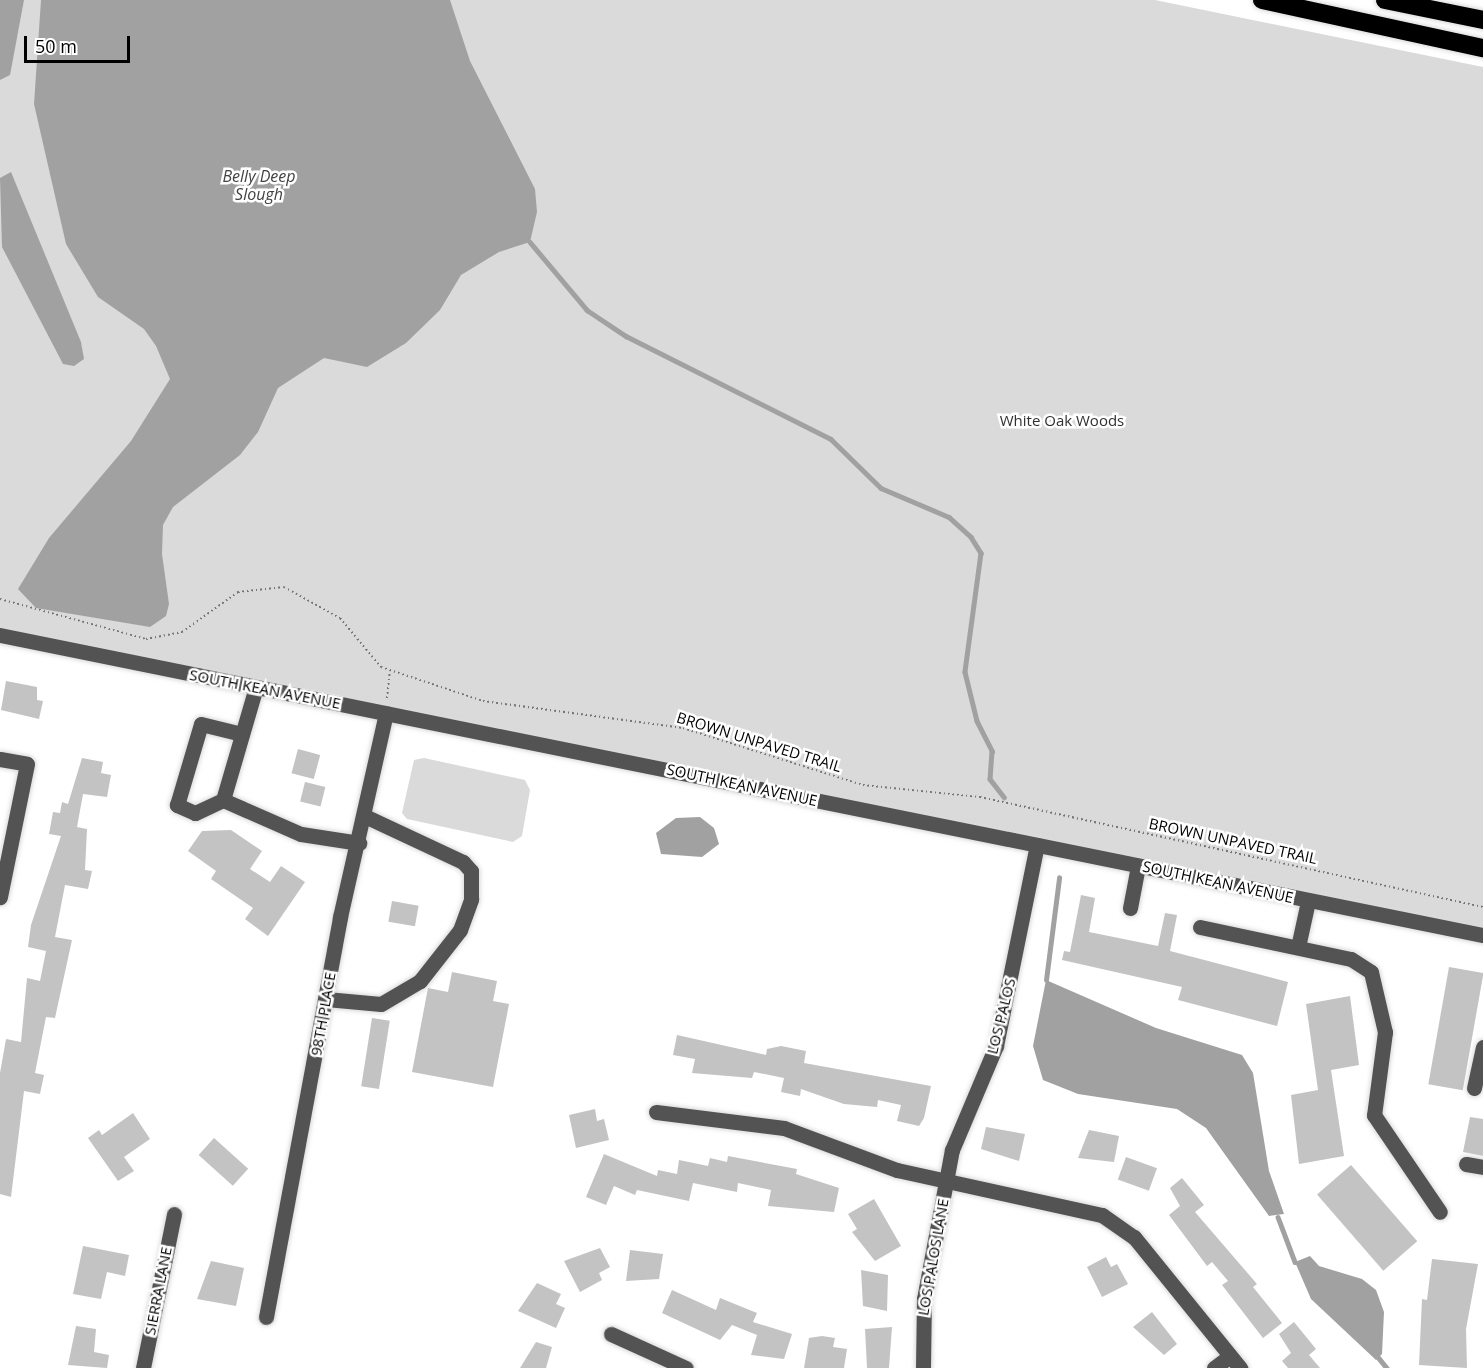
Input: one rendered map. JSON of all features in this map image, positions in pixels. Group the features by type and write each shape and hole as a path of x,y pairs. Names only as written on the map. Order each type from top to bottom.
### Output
{"highway":[{"path":"1262,0 1483,48"},
{"path":"1385,0 1483,20"}],"street":[{"name":"SOUTH KEAN AVENUE","path":"0,635 1483,935"},
{"path":"223,800 256,687"},
{"name":"98TH PLACE","path":"266,1317 326,999 386,713"},
{"path":"242,734 201,724 177,805 195,813 223,800 301,834 359,843"},
{"path":"0,759 27,764 0,897"},
{"path":"326,999 381,1004 420,981 460,930 471,899 471,871 463,862 365,816"},
{"name":"LOS PALOS","path":"946,1181 956,1132 996,1046 1037,845"},
{"path":"1130,908 1138,866"},
{"path":"1298,946 1308,901"},
{"path":"1200,927 1298,946 1351,960 1371,972 1385,1032 1374,1115 1440,1212"},
{"path":"1474,1088 1483,1047"},
{"path":"656,1112 784,1128 876,1164 1083,1209 1117,1222 1240,1368"},
{"path":"1466,1164 1483,1167"},
{"name":"LOS PALOS LANE","path":"923,1368 924,1299 946,1181"},
{"name":"SIERRA LANE","path":"143,1368 174,1214"},
{"path":"611,1334 686,1368"},
{"path":"1215,1368 1230,1356"}],"path":[{"name":"BROWN UNPAVED TRAIL","path":"0,599 146,639 182,632 238,592 284,587 340,618 381,667 483,701 682,728 863,785 980,797 1483,907"},
{"path":"386,713 390,670"}],"green space":[{"name":"White Oak Woods","path":"0,0 1155,0 1483,67 1483,936 0,632"},
{"path":"424,758 525,780 530,790 522,836 513,842 407,819 402,813 414,760"}],"water":[{"path":"0,0 24,0 10,75 0,80"},
{"name":"Belly Deep Slough","path":"41,0 450,0 470,61 535,189 537,212 530,242 499,252 461,275 440,310 406,343 367,367 324,358 278,388 258,432 240,455 173,507 163,525 162,554 169,604 166,616 150,627 36,608 18,589 49,538 131,441 170,379 156,346 144,329 98,297 66,244 34,104"},
{"path":"11,172 81,342 84,359 74,366 63,364 2,247 0,178"},
{"path":"700,817 714,828 719,844 702,857 661,854 656,833 676,818"},
{"path":"1046,980 1156,1028 1242,1055 1253,1073 1269,1171 1284,1214 1269,1216 1206,1128 1177,1109 1078,1094 1043,1080 1033,1046"},
{"path":"1310,1256 1319,1266 1362,1279 1376,1290 1384,1312 1382,1354 1376,1360 1311,1299 1295,1262"}],"building":[{"path":"6,681 37,687 37,700 43,701 39,719 1,710"},
{"path":"298,749 320,755 314,779 292,773"},
{"path":"82,758 103,762 101,773 111,775 107,797 83,794 77,827 87,829 85,870 92,871 88,889 65,885 55,937 72,940 55,1018 46,1017 35,1073 44,1075 40,1094 24,1091 11,1197 0,1194 0,1073 6,1039 21,1042 27,978 40,981 46,951 28,947 31,925 61,836 49,834 53,812 60,813 62,802 68,804"},
{"path":"305,782 325,787 321,806 300,801"},
{"path":"231,830 262,851 250,869 270,882 281,866 305,882 268,936 245,919 253,908 211,879 216,871 188,851 202,831"},
{"path":"1081,895 1095,898 1089,932 1158,946 1165,913 1177,915 1170,951 1288,982 1277,1026 1178,1000 1182,987 1062,960 1064,951 1070,952"},
{"path":"392,901 419,906 415,926 388,922"},
{"path":"1449,967 1483,973 1463,1090 1428,1084"},
{"path":"452,972 497,981 493,1001 509,1004 493,1087 412,1072 428,988 448,992"},
{"path":"1350,996 1359,1065 1331,1070 1344,1156 1299,1164 1291,1095 1318,1090 1306,1004"},
{"path":"372,1018 390,1021 379,1089 361,1086"},
{"path":"677,1035 766,1055 767,1049 781,1046 806,1051 804,1063 931,1086 924,1118 919,1126 897,1121 901,1105 878,1100 877,1107 844,1104 801,1089 800,1096 781,1092 784,1078 754,1072 752,1078 692,1073 695,1059 673,1055"},
{"path":"595,1109 597,1121 604,1119 609,1140 576,1148 569,1115"},
{"path":"133,1113 150,1139 124,1157 134,1171 118,1181 88,1138 99,1130 102,1135"},
{"path":"1470,1117 1483,1119 1483,1156 1463,1152"},
{"path":"986,1127 1025,1134 1019,1161 981,1149"},
{"path":"1089,1130 1119,1136 1114,1162 1078,1158"},
{"path":"214,1138 248,1169 233,1186 199,1155"},
{"path":"604,1154 657,1176 658,1170 677,1174 679,1160 708,1166 710,1158 727,1162 728,1156 797,1169 796,1174 839,1188 834,1212 768,1206 771,1190 738,1183 737,1192 693,1183 689,1201 637,1190 635,1195 614,1186 606,1205 586,1197"},
{"path":"1126,1157 1157,1168 1149,1191 1118,1180"},
{"path":"1351,1165 1417,1241 1383,1271 1317,1195"},
{"path":"1182,1178 1204,1205 1195,1212 1257,1284 1253,1287 1282,1323 1263,1338 1222,1285 1228,1281 1212,1262 1207,1266 1169,1215 1180,1206 1170,1188"},
{"path":"874,1199 901,1246 875,1261 852,1232 857,1229 848,1214"},
{"path":"83,1246 129,1255 125,1276 107,1272 101,1299 73,1294"},
{"path":"600,1248 610,1267 599,1273 602,1280 580,1292 564,1261"},
{"path":"630,1250 663,1254 659,1279 626,1281"},
{"path":"1106,1257 1111,1267 1117,1264 1128,1284 1102,1297 1087,1267"},
{"path":"1432,1259 1478,1264 1466,1329 1467,1368 1419,1365 1422,1299 1427,1300"},
{"path":"211,1261 244,1268 236,1306 197,1299"},
{"path":"861,1270 888,1275 887,1311 863,1306"},
{"path":"537,1283 561,1294 556,1304 565,1308 556,1328 518,1311"},
{"path":"672,1290 716,1310 720,1298 757,1313 753,1322 792,1334 784,1359 751,1355 757,1335 732,1325 720,1340 662,1313"},
{"path":"1152,1312 1177,1344 1164,1355 1133,1327"},
{"path":"1294,1322 1316,1349 1309,1355 1320,1368 1288,1368 1282,1361 1291,1353 1279,1334"},
{"path":"76,1326 96,1329 94,1352 109,1355 107,1368 68,1365"},
{"path":"892,1327 889,1368 867,1368 865,1329"},
{"path":"822,1336 835,1338 833,1347 847,1349 844,1368 804,1368 809,1338"},
{"path":"536,1342 552,1347 546,1368 520,1368"}],"waterway":[{"path":"530,242 587,310 626,336 831,439 881,488 949,517 971,537 981,553 965,672 977,721 992,751 990,779 1004,797"},
{"path":"1046,980 1059,878"},
{"path":"1278,1217 1295,1262"},
{"path":"1378,1357 1387,1368"}]}
